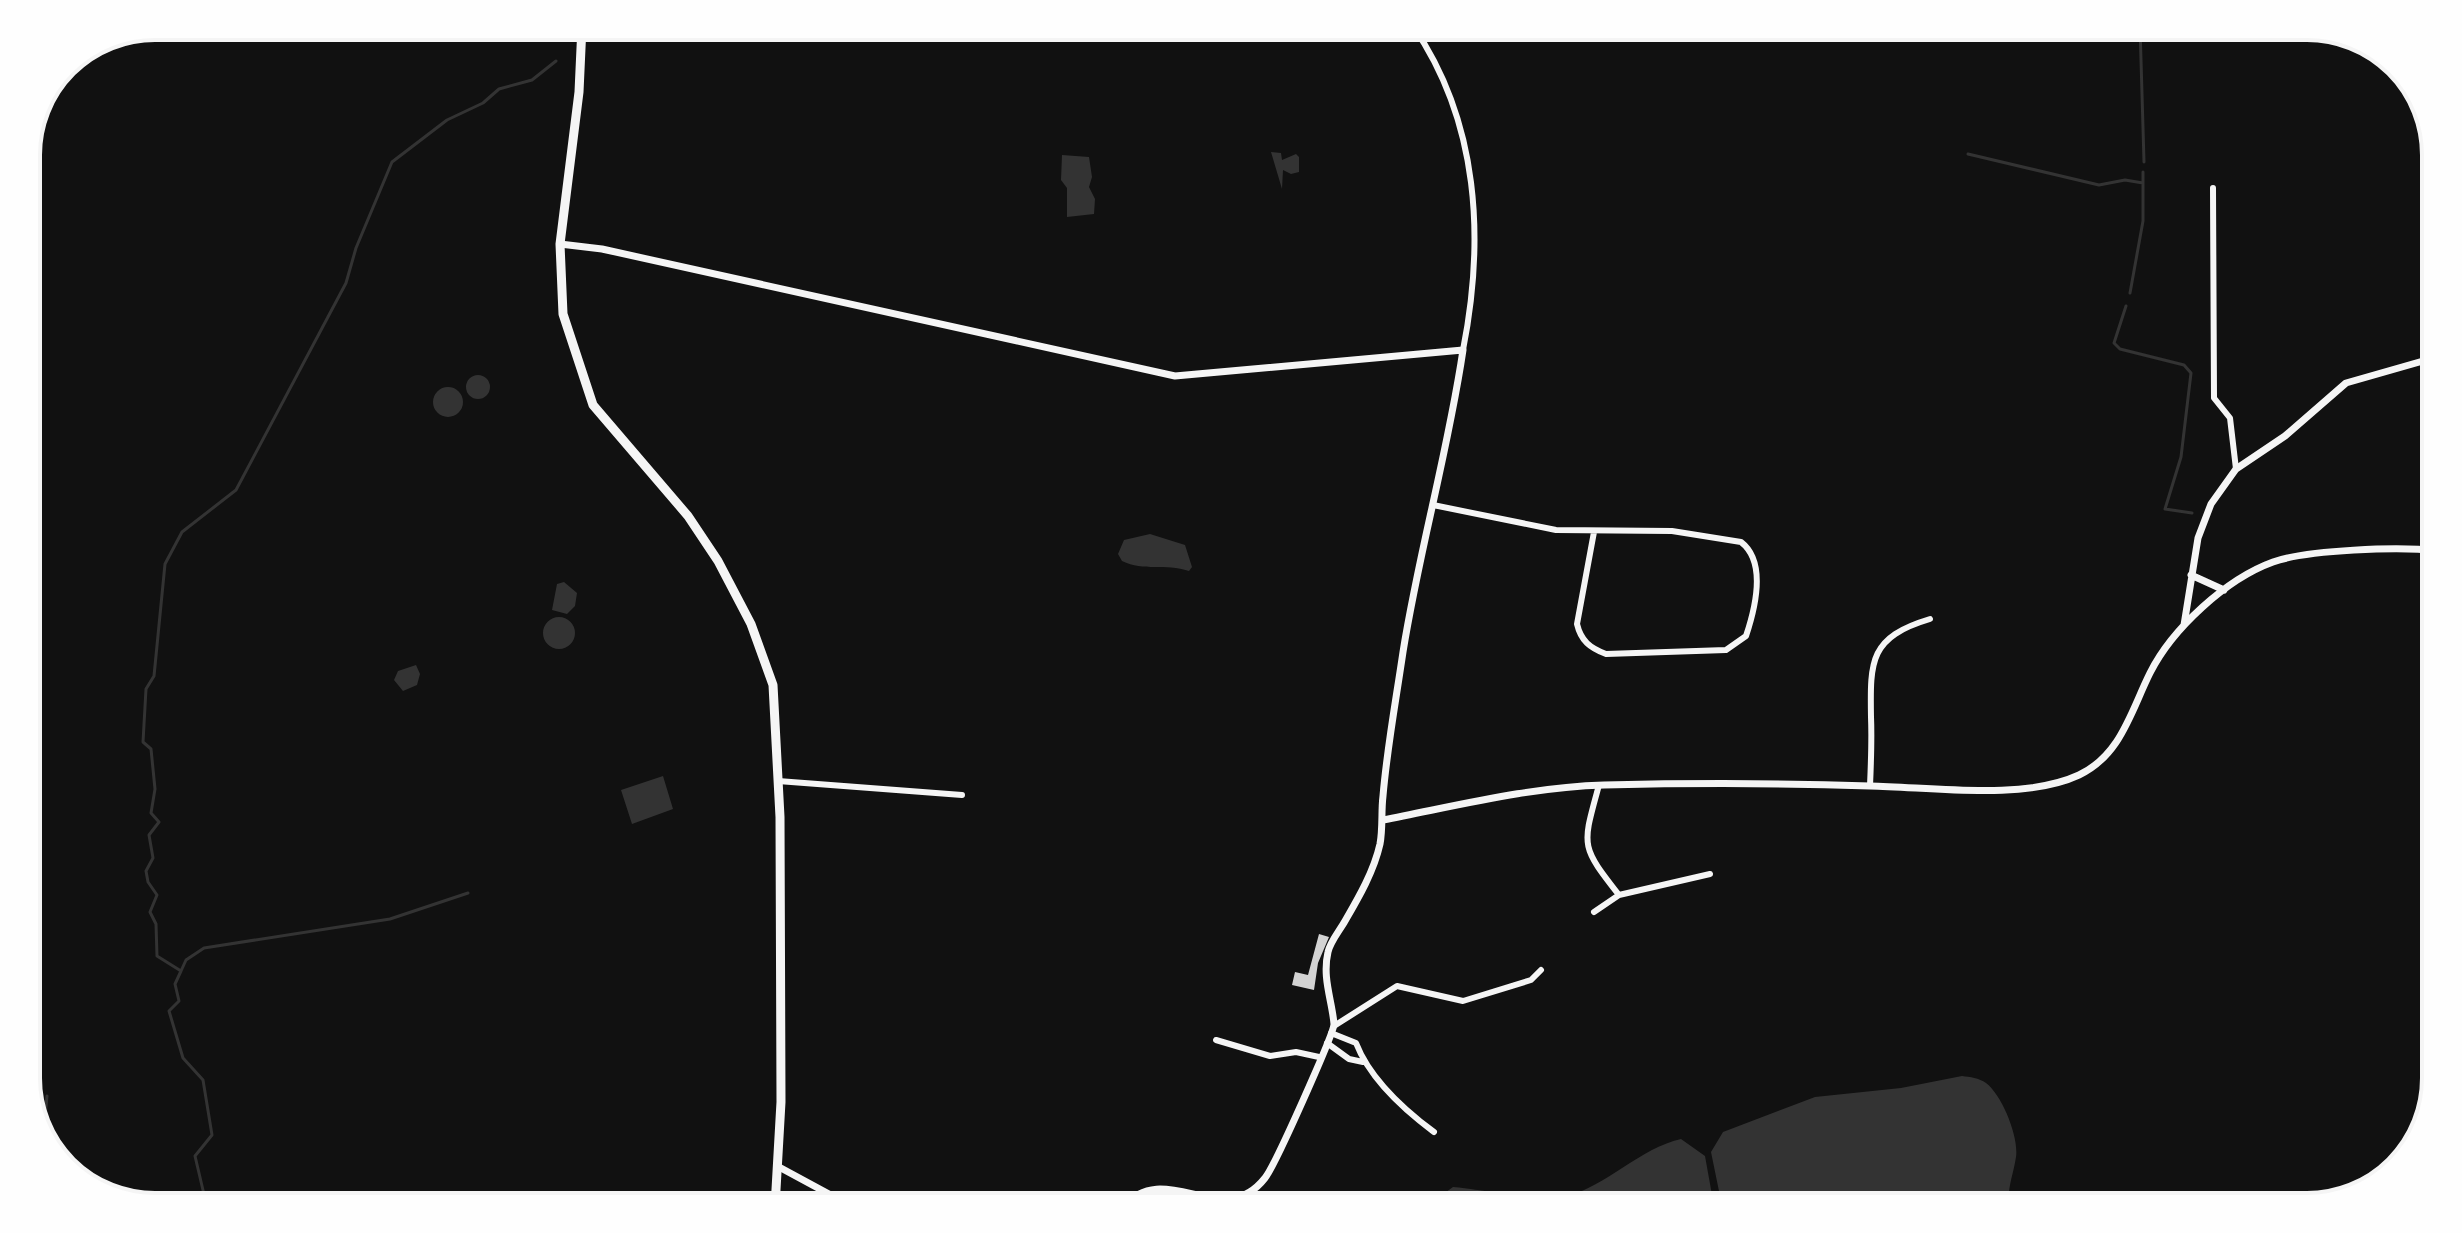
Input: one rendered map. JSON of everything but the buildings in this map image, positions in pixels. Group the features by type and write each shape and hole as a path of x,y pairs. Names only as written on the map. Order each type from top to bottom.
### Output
{"main road":[{"path":"581,40 579,92 560,244 563,314 593,405 688,516 734,591 760,646 773,685 778,781 779,1167 776,1193"}],"street":[{"path":"1333,1030 1327,993 1328,951 1360,895 1379,847 1404,650 1452,426 1473,301 1476,255 1472,184 1459,116 1420,40"},
{"path":"2213,188 2214,398 2230,418 2236,469"},
{"path":"560,244 617,252 1175,376 1463,350"},
{"path":"2184,625 2198,538 2211,504 2236,469 2285,436 2346,383 2422,361"},
{"path":"1433,505 1512,524 1594,532 1608,529 1672,531 1741,542 1750,549 1755,561 1756,586 1746,636 1726,650 1606,654 1594,649 1580,634 1577,624 1594,532"},
{"path":"1383,820 1548,789 1599,785 2000,789 2054,784 2081,774 2106,757 2116,745 2159,657 2184,625 2224,590 2273,562 2298,557 2422,552"},
{"path":"2191,575 2224,590"},
{"path":"1870,786 1869,675 1875,655 1885,640 1905,627 1930,619"},
{"path":"778,781 962,795"},
{"path":"1599,785 1587,841 1590,858 1619,895"},
{"path":"1594,912 1619,895 1710,874"},
{"path":"1250,1193 1266,1177 1288,1137 1319,1057 1333,1030 1397,986 1463,1001 1531,980 1541,970"},
{"path":"1333,1030 1356,1043 1363,1062 1413,1117 1434,1132"},
{"path":"1216,1040 1270,1056 1296,1052 1319,1057"},
{"path":"1327,1043 1349,1059 1363,1062"},
{"path":"1413,1117 1420,1109"},
{"path":"779,1167 827,1193"},
{"path":"1141,1193 1178,1190 1190,1193"}],"shaded area":[{"path":"1271,152 1281,153 1282,160 1296,154 1299,157 1299,172 1291,174 1283,170 1282,189"},
{"path":"1062,155 1089,157 1092,177 1089,187 1095,199 1094,214 1067,217 1067,188 1061,180"},
{"path":"478,375 486,379 490,387 486,395 478,399 470,395 466,387 470,379"},
{"path":"448,387 459,391 463,402 459,413 448,417 437,413 433,402 437,391"},
{"path":"1150,534 1185,545 1192,567 1189,571 1138,566 1122,561 1118,554 1124,540"},
{"path":"564,582 577,593 575,606 567,614 552,610 557,584"},
{"path":"559,617 570,622 575,633 570,644 559,649 548,644 543,633 548,622"},
{"path":"416,665 420,674 417,685 403,691 394,680 398,671"},
{"path":"663,776 673,809 632,824 621,790"},
{"path":"1962,1076 1986,1083 1998,1097 2015,1139 2016,1157 2010,1193 1719,1193 1711,1152 1723,1132 1815,1097 1901,1088"},
{"path":"1681,1139 1705,1156 1712,1193 1577,1193 1651,1150"},
{"path":"1453,1187 1503,1193 1445,1193"}],"waterway":[{"path":"2140,40 2144,162"},
{"path":"204,1193 195,1156 212,1135 203,1080 183,1058 169,1011 179,1001 175,984 181,971 157,956 156,924 150,912 157,895 148,882 146,871 153,858 149,835 159,822 151,813 155,789 151,749 143,742 146,689 154,676 165,564 182,532 236,490 346,283 356,248 392,162 447,120 483,103 499,89 532,80 556,61"},
{"path":"1968,154 2099,185 2125,180 2143,183"},
{"path":"2130,293 2143,221 2143,172"},
{"path":"2126,306 2114,343 2120,349 2184,365 2191,373 2181,457 2165,509 2192,513"},
{"path":"181,971 186,960 204,948 390,919 468,893"},
{"path":"45,1113 47,1096"}]}
